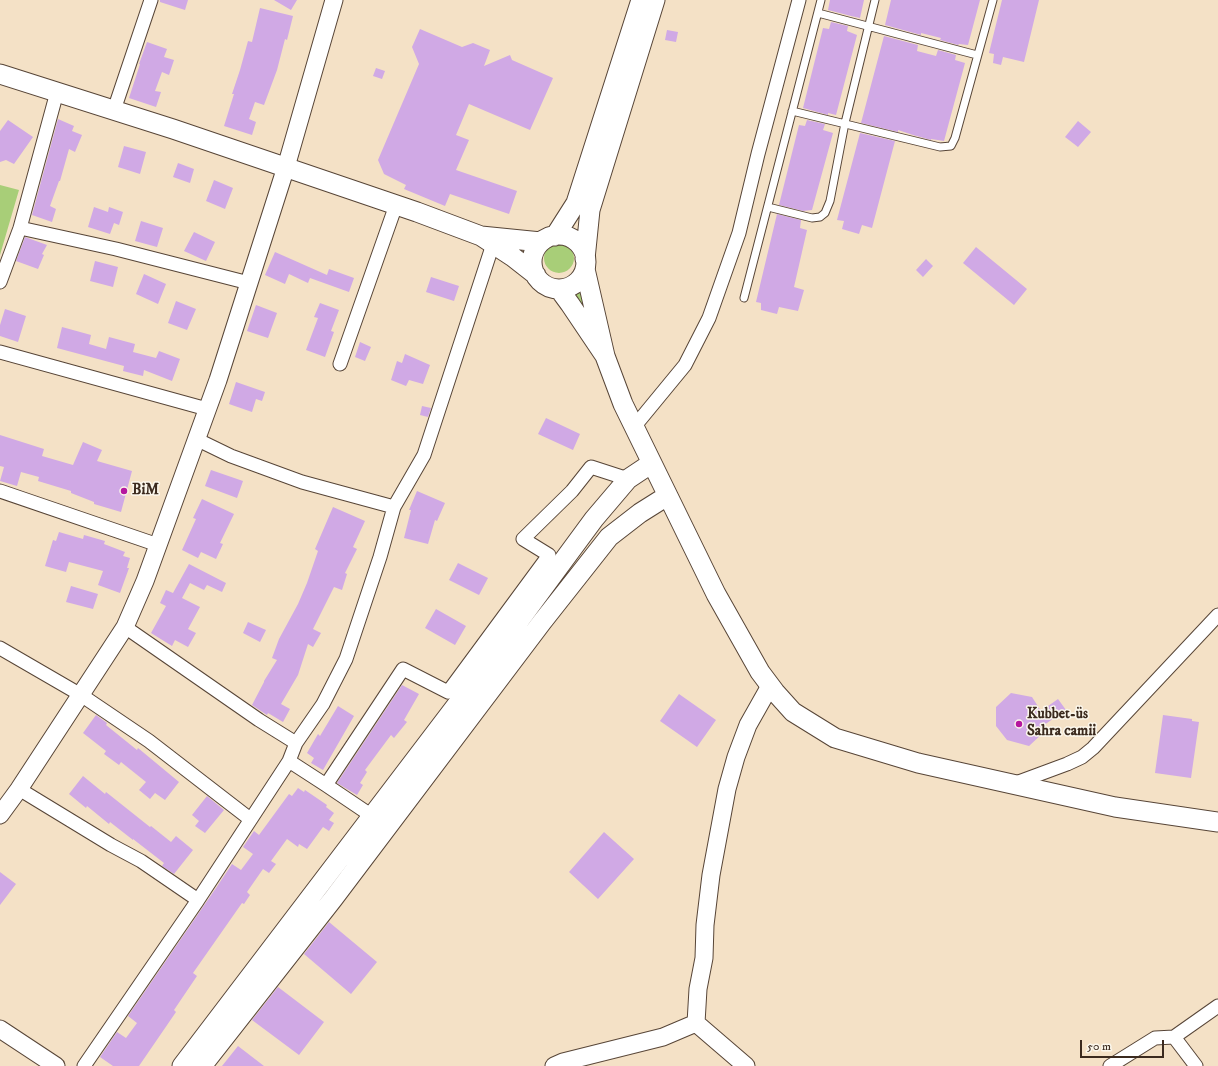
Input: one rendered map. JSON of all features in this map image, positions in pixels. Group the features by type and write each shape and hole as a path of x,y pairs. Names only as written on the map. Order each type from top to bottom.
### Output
{"main road":[{"path":"536,275 533,266 533,257 536,249 548,239 576,203 641,0"},
{"path":"0,74 286,167 396,205 487,240 513,257 536,275 541,282 549,287 559,289 574,285 580,279 585,264 590,210 655,0"},
{"path":"487,240 548,239 567,236 575,240 581,246 585,254 585,264 605,356 623,404 716,594 760,672 793,712 835,738 918,763 1115,807 1218,822"},
{"path":"559,289 605,356"},
{"path":"182,1066 471,686 594,519 628,479 652,463"},
{"path":"202,1066 333,899 542,622 609,537 640,513 667,496"}],"street":[{"path":"114,110 151,0"},
{"path":"0,815 19,790 125,627 145,581 207,409 249,283 286,167 334,0"},
{"path":"634,427 685,365 709,318 738,233 798,0"},
{"path":"0,282 20,228 57,92"},
{"path":"340,364 396,205"},
{"path":"20,228 116,248 249,283"},
{"path":"84,1066 198,900 250,818 289,761 296,743 323,704 346,659 380,557 394,507 424,455 487,240"},
{"path":"0,352 207,409"},
{"path":"196,439 231,456 302,482 394,507"},
{"path":"326,785 403,669 448,692 549,555 523,538 572,491 591,467 628,479"},
{"path":"0,491 158,545"},
{"path":"1011,784 1067,764 1082,757 1093,748 1218,615"},
{"path":"125,627 259,720 296,743"},
{"path":"0,648 81,695 149,741 250,818"},
{"path":"696,1023 698,989 704,958 705,925 710,875 727,789 736,757 748,725 770,686"},
{"path":"289,761 372,816"},
{"path":"19,790 111,845 141,861 198,900"},
{"path":"1110,1066 1155,1038 1174,1037 1218,1006"},
{"path":"554,1066 563,1062 663,1037 696,1023"},
{"path":"696,1023 746,1066"},
{"path":"0,1030 56,1066"},
{"path":"1174,1037 1196,1066"}],"lane":[{"path":"744,298 821,0"},
{"path":"768,207 812,218 820,217 825,213 830,201 845,124 875,0"},
{"path":"792,111 940,147 951,146 955,138 993,0"},
{"path":"818,13 977,55"}],"green space":[{"path":"0,185 19,190 0,255"},
{"path":"559,243 570,247 574,258 570,269 559,273 548,269 544,258 548,247"},
{"path":"582,285 592,321 571,292"}],"building":[{"path":"160,0 188,0 185,10 160,2"},
{"path":"274,0 297,0 291,10"},
{"path":"830,0 864,0 860,18 828,10"},
{"path":"891,0 980,0 968,45 958,45 940,40 941,38 921,33 921,35 885,25"},
{"path":"1002,0 1039,0 1024,62 1003,57 1001,65 993,63 994,54 989,53"},
{"path":"260,8 293,16 287,40 285,39 277,70 264,105 255,102 249,119 256,122 252,135 224,126 248,41 252,42"},
{"path":"831,22 848,26 847,31 857,35 836,115 828,113 828,115 803,108 823,28 829,29"},
{"path":"420,29 462,47 473,43 490,50 484,66 510,55 512,60 553,78 530,130 469,104 456,135 469,140 456,170 517,191 509,214 450,194 445,206 404,189 406,185 384,174 378,160 419,64 412,47"},
{"path":"667,30 678,32 676,42 665,40"},
{"path":"884,36 918,45 917,51 936,56 938,50 956,55 955,60 965,63 944,141 931,140 898,130 898,132 861,123"},
{"path":"147,42 167,49 164,57 174,60 169,75 162,72 155,91 161,92 156,107 129,98"},
{"path":"376,68 385,71 382,79 373,76"},
{"path":"58,119 74,126 72,131 82,135 75,152 69,149 60,181 50,206 56,209 52,222 32,215"},
{"path":"8,120 33,137 14,164 6,160 0,162 0,131"},
{"path":"807,120 825,124 823,130 833,133 812,210 803,211 779,205 799,125 805,126"},
{"path":"1078,121 1091,132 1078,147 1065,137"},
{"path":"860,133 895,141 872,228 862,225 859,234 842,229 844,221 837,220"},
{"path":"124,146 146,152 140,174 118,167"},
{"path":"178,163 194,169 190,183 173,177"},
{"path":"214,180 233,188 225,209 206,201"},
{"path":"94,207 108,212 109,207 123,212 119,225 114,223 110,234 88,227"},
{"path":"777,214 801,220 800,228 807,230 794,287 804,290 798,311 779,307 777,314 761,310 761,303 756,302"},
{"path":"141,221 163,228 157,247 135,241"},
{"path":"194,232 215,242 206,261 184,251"},
{"path":"25,237 47,245 42,254 44,255 38,269 16,261"},
{"path":"976,247 1027,289 1014,305 963,263"},
{"path":"275,252 327,275 329,269 354,278 349,292 310,278 308,283 289,274 285,284 265,275"},
{"path":"926,259 933,266 923,277 916,270"},
{"path":"95,261 118,267 113,287 90,281"},
{"path":"144,274 166,284 158,304 136,294"},
{"path":"431,277 459,286 454,301 426,292"},
{"path":"176,301 196,309 187,330 168,323"},
{"path":"320,303 339,310 331,331 334,332 325,357 306,350 318,318 314,317"},
{"path":"256,305 277,313 268,338 247,331"},
{"path":"5,309 26,316 18,342 0,336 0,325"},
{"path":"62,327 91,335 89,344 106,349 109,337 135,344 133,352 156,358 159,351 180,359 172,381 144,370 143,376 123,371 124,366 57,348"},
{"path":"360,342 371,347 365,361 355,357"},
{"path":"405,354 430,365 423,384 409,380 406,386 391,380 397,361 402,363"},
{"path":"236,382 265,392 262,401 256,399 252,412 229,404"},
{"path":"422,406 431,408 428,417 420,415"},
{"path":"546,418 580,434 573,450 538,434"},
{"path":"0,435 44,449 42,456 73,465 83,442 102,450 97,461 132,471 121,512 94,504 94,502 71,493 71,491 38,481 39,477 21,472 17,486 0,481 4,467 0,466"},
{"path":"211,470 243,481 237,498 205,486"},
{"path":"417,491 445,503 437,521 435,520 428,544 404,538 411,510 409,510"},
{"path":"202,499 234,514 220,543 223,544 216,559 201,552 198,558 182,550 196,519 193,518"},
{"path":"333,507 365,521 353,547 357,549 345,573 347,574 342,590 334,587 313,629 321,633 313,647 308,644 298,675 281,704 290,709 283,722 268,713 267,715 252,705 277,660 272,658 279,639 298,604 307,583 318,551 315,549"},
{"path":"59,532 83,539 84,535 105,541 104,544 125,552 123,556 130,558 127,568 129,568 120,593 98,585 103,571 69,562 66,572 45,566 53,540 56,541"},
{"path":"458,563 488,578 479,595 449,580"},
{"path":"189,564 226,583 222,592 207,585 204,590 190,583 182,598 200,607 188,629 196,633 188,647 175,640 172,646 151,633 166,606 160,603 166,590 173,593"},
{"path":"71,586 98,594 93,609 66,602"},
{"path":"436,609 466,626 455,645 425,628"},
{"path":"248,622 266,630 260,642 243,633"},
{"path":"402,685 419,694 404,720 407,722 394,738 391,735 365,770 367,772 360,783 363,785 357,795 337,783"},
{"path":"1011,693 1032,697 1041,711 1058,699 1066,710 1044,725 1043,733 1029,746 1007,740 996,726 996,707"},
{"path":"679,694 716,720 697,747 660,721"},
{"path":"338,706 354,716 323,770 311,763 314,758 307,753 318,734 320,736"},
{"path":"96,715 107,723 106,725 137,750 138,748 179,782 165,800 155,793 150,799 139,790 146,782 121,762 119,765 104,754 106,751 83,733"},
{"path":"1163,715 1192,719 1192,721 1199,722 1191,778 1155,773"},
{"path":"83,776 105,794 106,792 171,842 176,836 193,850 174,874 162,866 164,863 133,839 110,822 109,824 87,806 86,808 69,794"},
{"path":"298,788 304,792 305,790 327,805 326,807 334,813 329,820 334,823 329,831 323,827 307,849 299,844 298,847 287,839 271,861 276,864 269,873 263,869 247,892 250,895 244,904 242,903 193,973 197,976 174,1010 176,1012 139,1066 113,1066 100,1057 117,1032 126,1038 137,1023 128,1016 232,864 241,870 253,854 243,847 254,831 259,835 289,794 292,796"},
{"path":"207,796 224,810 205,833 195,826 199,821 192,815"},
{"path":"604,832 634,859 598,899 569,872"},
{"path":"0,872 16,884 0,905"},
{"path":"329,922 377,962 351,994 304,954"},
{"path":"278,987 324,1022 299,1055 252,1020"},
{"path":"238,1046 264,1066 222,1066"}],"place":[{"name":"BiM","path":"124,491"},
{"name":"Kubbet-üs Sahra camii","path":"1019,724"}]}
